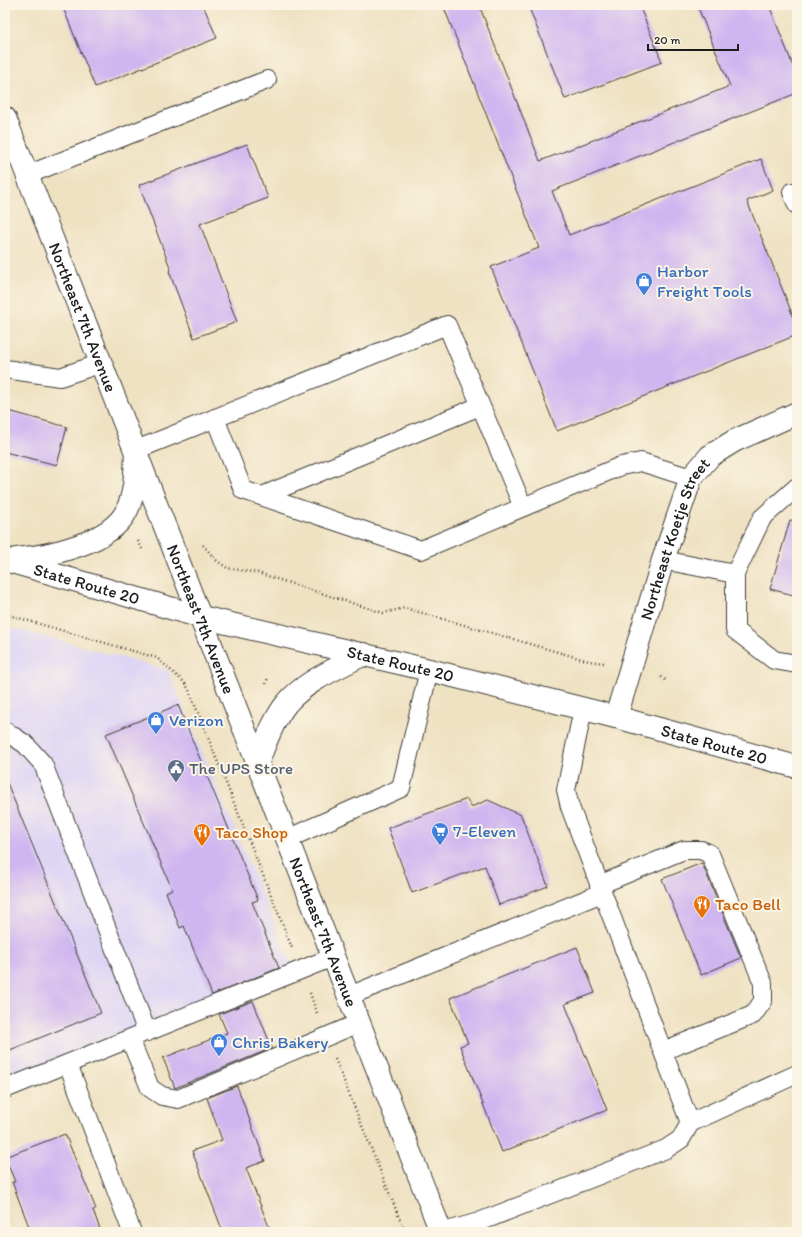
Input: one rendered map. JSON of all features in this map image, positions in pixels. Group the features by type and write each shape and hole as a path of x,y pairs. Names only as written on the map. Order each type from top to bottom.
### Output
{"street":[{"name":"Northeast 7th Avenue","path":"7,130 28,175 441,1232"},
{"name":"Northeast Koetje Street","path":"616,717 663,560 691,478 710,456 734,441 797,413"},
{"path":"6,560 46,556 87,543 112,528 127,512 135,485 136,450"},
{"name":"State Route 20","path":"6,560 201,617 364,654 616,717 797,767"},
{"path":"257,764 271,731 287,703 305,686 364,654"}],"lane":[{"path":"28,175 267,80"},
{"path":"136,450 447,325 523,507"},
{"path":"5,369 60,377 102,363"},
{"path":"262,496 480,406"},
{"path":"215,418 243,490 421,550 621,466 641,462 691,478"},
{"path":"797,487 762,518 735,574 735,630 774,660 797,664"},
{"path":"663,560 735,574"},
{"path":"287,840 401,788 429,670"},
{"path":"583,709 566,790 570,807 690,1123"},
{"path":"5,731 24,744 43,764 147,1032"},
{"path":"349,996 601,889 684,850 701,850 710,854 763,983 763,1001 753,1015 663,1051"},
{"path":"5,1089 333,957"},
{"path":"130,1039 150,1088 162,1096 178,1099 359,1023"},
{"path":"68,1064 132,1232"},
{"path":"444,1232 479,1222 666,1149 681,1140 690,1123 797,1074"}],"path":[{"path":"201,540 204,547 216,560 227,568 258,573 384,613 405,608 589,661 604,663"},
{"path":"5,614 157,658 184,682 189,690 405,1232"},
{"path":"661,677 666,680"}],"shaded area":[{"path":"5,626 168,670 293,968 5,1083"}],"building":[{"path":"62,5 203,5 217,38 95,87"},
{"name":"Harbor Freight Tools","path":"443,5 479,5 540,161 730,86 697,5 769,5 797,76 797,93 552,191 569,235 761,159 773,190 747,201 797,326 797,335 557,431 491,267 539,248"},
{"path":"528,5 639,5 662,62 565,99"},
{"path":"247,144 268,198 200,224 237,322 194,338 169,271 171,270 139,185"},
{"path":"5,410 67,427 57,465 5,452"},
{"path":"790,520 797,521 797,596 770,589"},
{"path":"178,705 258,900 252,902 279,968 212,995 184,926 180,928 166,892 172,889 106,734"},
{"path":"5,778 101,1013 5,1052"},
{"path":"467,799 471,807 488,800 521,815 548,886 499,905 485,866 412,893 388,828"},
{"name":"Taco Bell","path":"702,863 741,958 701,975 662,879"},
{"path":"577,947 595,993 565,1004 607,1110 502,1152 460,1046 468,1043 450,998"},
{"name":"Chris' Bakery","path":"253,1001 272,1048 175,1088 163,1058 227,1033 219,1014"},
{"path":"237,1086 265,1161 246,1168 271,1232 223,1232 192,1151 222,1140 207,1098"},
{"path":"65,1134 96,1209 93,1210 101,1232 31,1232 12,1182 15,1182 5,1157"}],"place":[{"name":"Harbor Freight Tools","path":"644,296"},
{"name":"Verizon","path":"156,735"},
{"name":"The UPS Store","path":"176,783"},
{"name":"7-Eleven","path":"440,846"},
{"name":"Taco Shop","path":"202,847"},
{"name":"Taco Bell","path":"702,919"},
{"name":"Chris' Bakery","path":"219,1057"}]}
